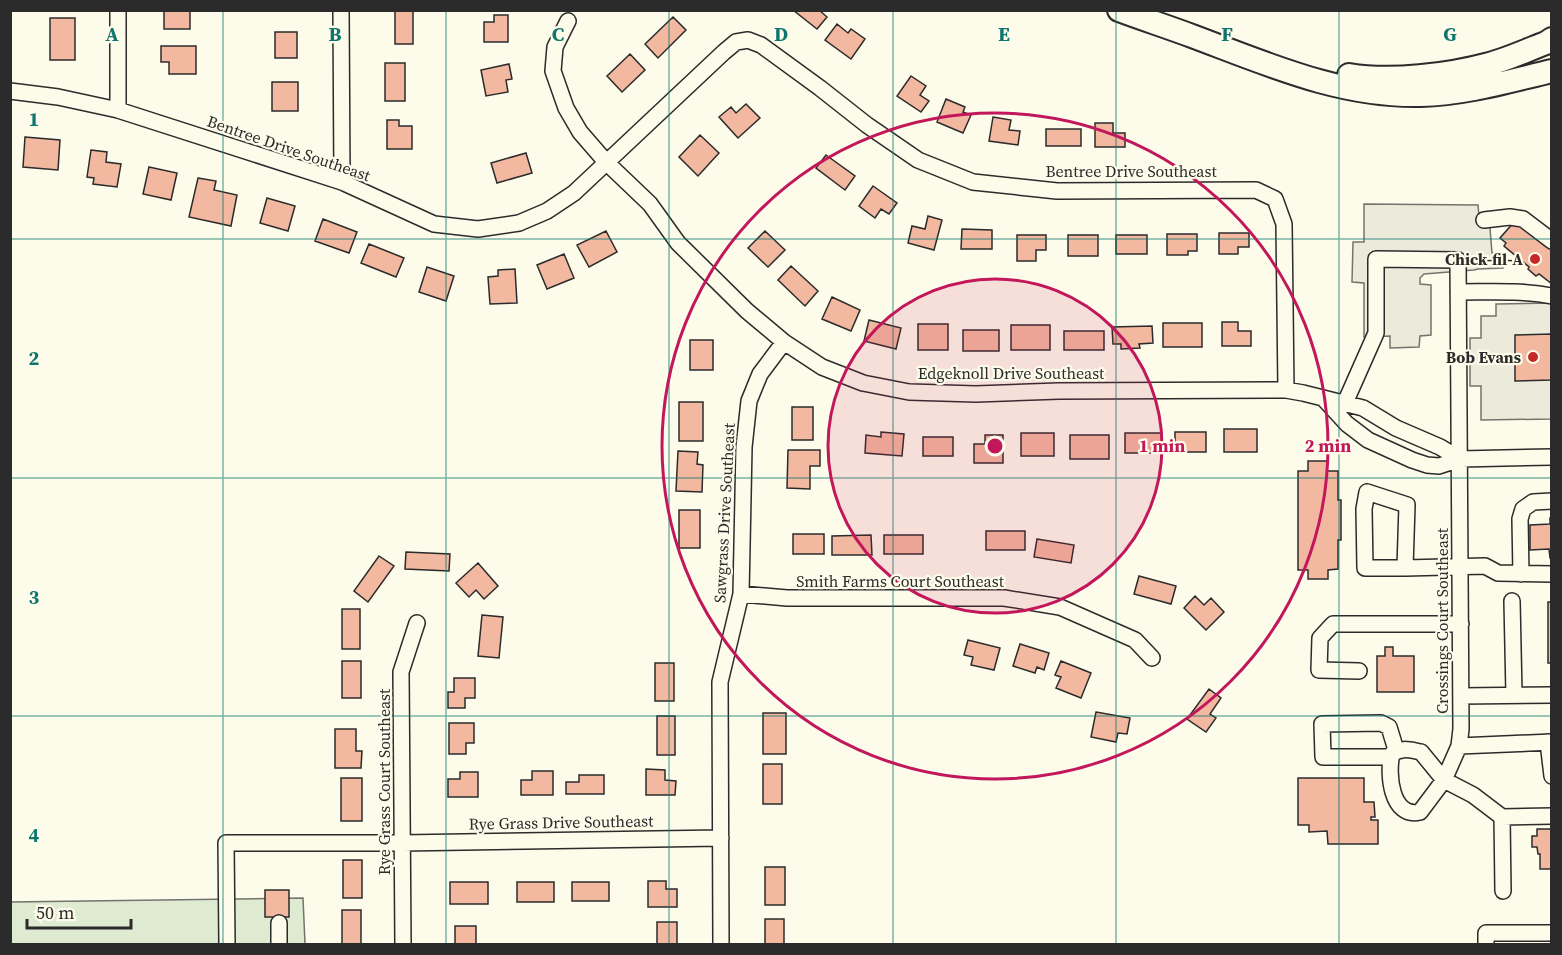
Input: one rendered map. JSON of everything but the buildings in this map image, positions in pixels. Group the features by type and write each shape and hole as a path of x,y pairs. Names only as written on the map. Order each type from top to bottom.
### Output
{"highway":[{"path":"1119,10 1295,75 1365,92 1395,95 1450,94 1551,71"},
{"path":"1191,36 1325,71 1383,77 1437,74 1489,64 1551,39"}],"street":[{"path":"118,10 118,110"},
{"path":"341,10 342,182"},
{"name":"Edgeknoll Drive Southeast","path":"568,21 555,47 553,71 566,108 580,132 606,162 650,204 678,243 747,311 784,342 822,367 863,383 909,392 976,394 1286,390 1363,408 1396,428 1440,447 1460,459"},
{"name":"Bentree Drive Southeast","path":"10,92 58,97 118,110 342,182 434,224 478,229 519,223 547,211 574,193 724,51 736,42 748,40 761,45 867,125 918,160 973,182 1057,191 1256,190 1275,199 1284,224 1286,390"},
{"path":"1484,220 1510,217 1523,219 1551,241"},
{"name":"Crossings Court Southeast","path":"1345,404 1376,333 1376,259 1458,260 1461,696 1459,746 1444,780"},
{"path":"1458,292 1507,291 1551,296"},
{"name":"Sawgrass Drive Southeast","path":"721,945 720,682 741,594 744,447 749,401 760,374 784,342"},
{"path":"1323,398 1347,424 1368,440 1427,465 1439,466 1460,459 1551,457"},
{"path":"1405,568 1407,505 1367,492 1364,508 1365,568 1405,568 1485,566 1498,573 1551,574"},
{"path":"1521,574 1520,519 1523,508 1533,502 1551,501"},
{"name":"Smith Farms Court Southeast","path":"741,594 787,598 1004,598 1060,607 1135,640 1152,658"},
{"path":"1512,601 1514,695"},
{"name":"Rye Grass Court Southeast","path":"403,945 401,672 417,623"},
{"path":"1359,671 1319,670 1320,638 1333,624 1461,624"},
{"path":"1461,696 1551,695"},
{"path":"1444,780 1420,812 1412,814 1405,811 1398,803 1390,782 1393,754 1389,728 1381,723 1322,724 1323,757 1393,754 1404,749 1421,752 1444,780 1473,795 1502,817 1551,816"},
{"path":"1459,746 1550,742 1551,776"},
{"path":"1502,817 1503,891"},
{"name":"Rye Grass Drive Southeast","path":"227,945 226,843 721,838"},
{"path":"279,922 279,945"},
{"path":"1486,945 1486,933 1551,933"}],"green space":[{"path":"303,898 305,944 11,944 10,902"}],"shaded area":[{"path":"1364,204 1478,205 1479,217 1489,216 1492,253 1503,253 1503,268 1424,274 1420,278 1420,284 1431,285 1431,335 1420,336 1419,347 1390,348 1390,336 1364,337 1364,283 1352,282 1353,242 1364,242"},
{"path":"1551,303 1551,419 1481,420 1481,386 1470,386 1470,338 1481,338 1481,316 1496,316 1496,304"}],"place":[{"name":"Chick-fil-A","path":"1535,259"},
{"name":"Bob Evans","path":"1533,357"}]}
